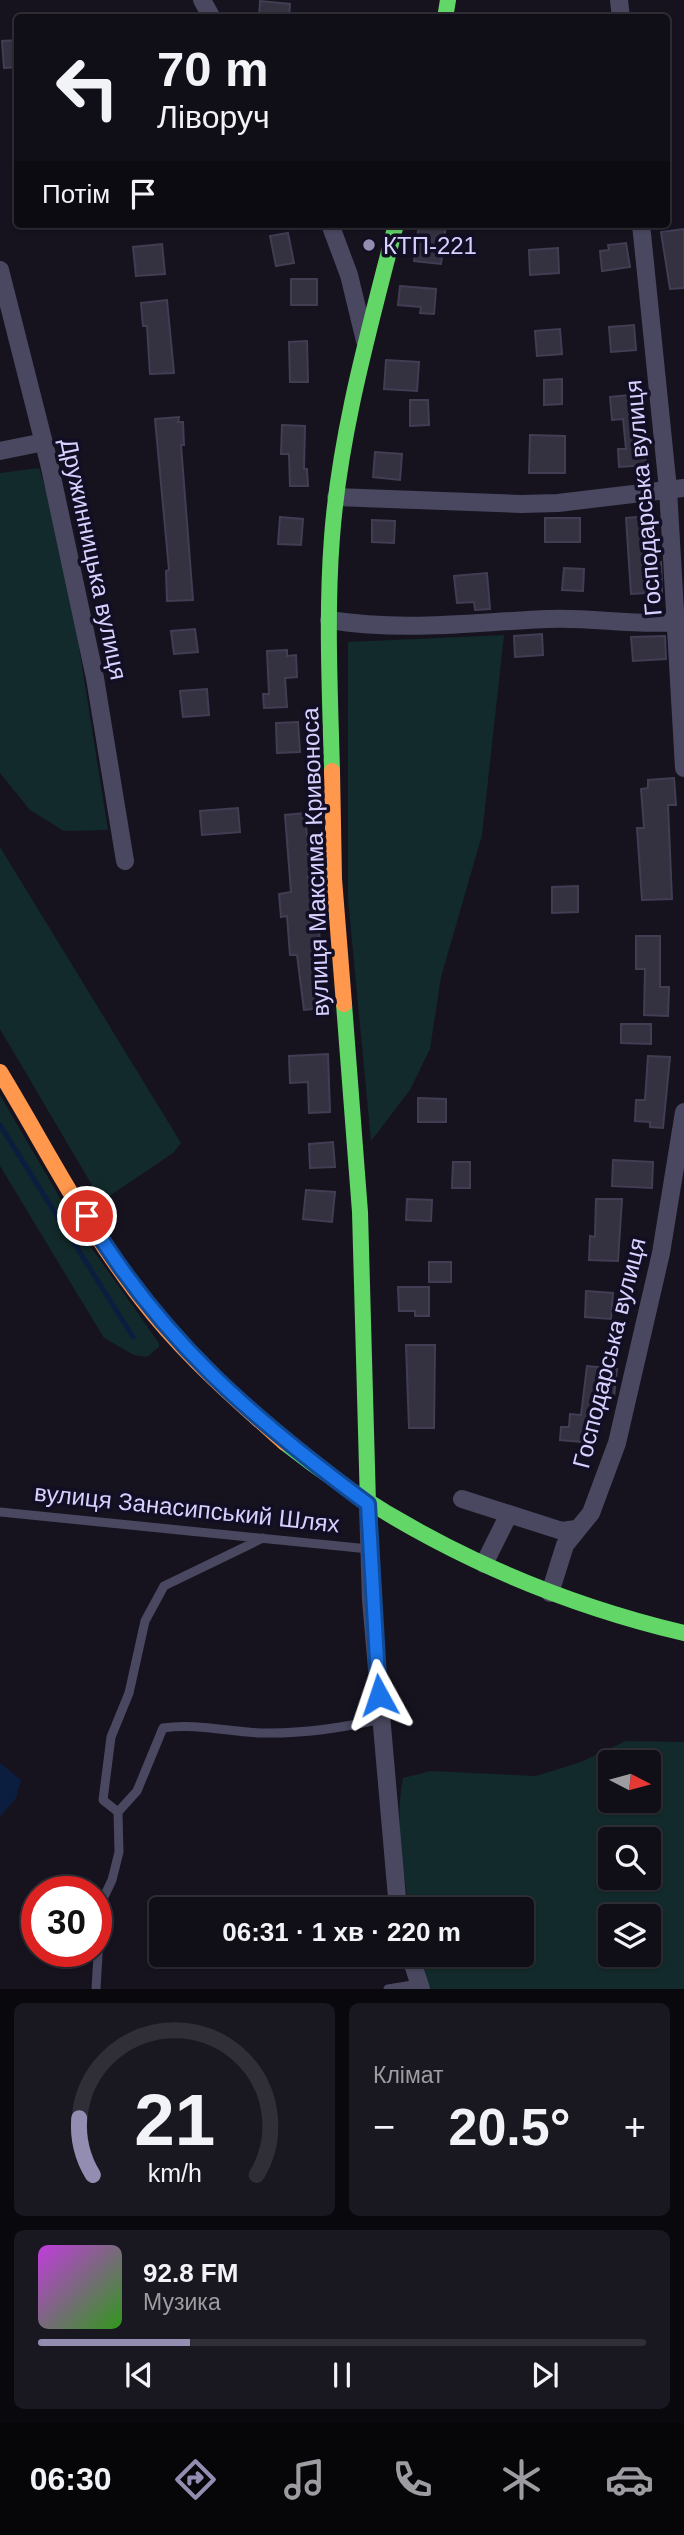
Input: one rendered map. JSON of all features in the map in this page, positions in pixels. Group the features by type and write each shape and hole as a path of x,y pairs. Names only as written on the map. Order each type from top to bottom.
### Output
{"street":[{"path":"331,228 349,275 366,343"},
{"name":"вулиця Максима Кривоноса","path":"368,1504 368,1412 360,1212 334,879 329,620 336,497 366,343 395,228"},
{"name":"Господарська вулиця","path":"641,228 676,489 684,768"},
{"name":"Дружинницька вулиця","path":"0,270 44,442 95,678 125,861"},
{"path":"0,451 44,442"},
{"path":"336,497 521,504 558,503 676,489"},
{"path":"329,620 371,627 440,628 551,619 678,622"},
{"name":"вулиця Занасипський Шлях","path":"0,1072 101,1240 154,1315 215,1381 288,1444 368,1504 484,1564 550,1593 629,1620 684,1633"},
{"name":"Господарська вулиця","path":"550,1593 565,1545 590,1513 617,1443 661,1252 684,1112"},
{"path":"463,1499 562,1531 576,1529"},
{"path":"368,1504 381,1719 397,1897"},
{"path":"484,1564 509,1514"},
{"path":"414,1967 420,1987"}],"lane":[{"name":"вулиця Занасипський Шлях","path":"0,1512 369,1549"},
{"path":"118,1812 103,1800 106,1765 111,1737 129,1693 145,1621 164,1586 263,1538"},
{"path":"96,1989 102,1903 113,1880 119,1852 118,1812 136,1791 163,1728 179,1725 260,1733 297,1732 343,1728 381,1719"},
{"path":"388,1989 420,1987"}],"green space":[{"path":"39,468 63,546 108,830 64,831 30,810 0,773 0,473"},
{"path":"504,635 482,835 441,977 430,1049 410,1090 371,1141 348,898 348,642"},
{"path":"0,847 181,1143 173,1153 105,1199 99,1197 0,1029"},
{"path":"0,1095 78,1229 159,1343 159,1347 147,1357 134,1355 104,1338 0,1166"},
{"path":"626,1741 684,1742 684,1989 429,1989 424,1967 534,1967 534,1897 408,1897 400,1844 403,1778 430,1771 536,1776 598,1754 598,1813 662,1813 662,1750 607,1750"}],"water":[{"path":"0,1763 21,1780 16,1798 0,1817"}],"building":[{"path":"260,1 290,4 289,14 259,14"},
{"path":"14,40 14,67 4,68 2,41"},
{"path":"418,228 446,228 441,264 414,261"},
{"path":"684,229 684,288 670,289 661,232"},
{"path":"288,233 294,263 276,266 270,236"},
{"path":"626,243 630,267 602,271 600,251 609,250 608,245"},
{"path":"162,244 165,274 136,276 133,247"},
{"path":"558,248 559,273 530,275 529,250"},
{"path":"291,279 317,279 317,305 291,305"},
{"path":"400,286 436,289 434,314 420,313 421,307 398,305"},
{"path":"167,300 174,373 150,374 147,326 143,326 141,303"},
{"path":"634,325 636,350 611,352 609,327"},
{"path":"560,329 562,354 537,356 535,331"},
{"path":"307,341 308,382 290,382 289,342"},
{"path":"386,360 419,362 417,391 384,389"},
{"path":"562,379 562,404 544,405 544,380"},
{"path":"640,394 646,465 619,467 618,449 626,449 623,419 612,420 610,397"},
{"path":"410,400 428,400 429,425 410,426"},
{"path":"179,417 178,422 183,422 184,445 181,445 193,600 167,601 166,571 169,570 155,419"},
{"path":"282,425 305,426 304,469 307,469 308,486 290,486 289,454 281,454"},
{"path":"530,435 565,436 565,473 529,473"},
{"path":"375,452 402,454 400,480 373,477"},
{"path":"650,516 654,563 661,562 662,592 631,594 626,518"},
{"path":"280,517 303,519 301,545 278,544"},
{"path":"545,518 580,518 580,542 545,542"},
{"path":"372,520 395,521 394,543 372,542"},
{"path":"564,568 584,569 583,591 562,590"},
{"path":"487,573 490,609 475,610 474,602 457,603 454,576"},
{"path":"195,629 198,652 174,654 171,631"},
{"path":"542,634 543,655 515,657 514,636"},
{"path":"665,636 666,659 633,661 631,637"},
{"path":"287,650 287,656 296,655 297,677 285,678 287,707 264,708 263,694 269,694 267,651"},
{"path":"207,689 209,715 183,717 180,691"},
{"path":"298,722 300,752 277,753 276,723"},
{"path":"674,778 676,805 668,805 672,899 642,900 637,828 644,828 641,789 648,788 648,780"},
{"path":"238,808 240,832 202,835 200,811"},
{"path":"305,813 309,861 315,860 316,875 308,876 314,931 319,930 321,953 315,954 322,1008 304,1010 297,955 290,955 287,916 281,917 279,894 291,892 285,815"},
{"path":"578,886 578,912 552,913 552,887"},
{"path":"636,936 660,936 660,987 669,987 668,1016 644,1015 645,969 636,969"},
{"path":"621,1024 651,1024 651,1044 621,1043"},
{"path":"328,1054 330,1112 309,1113 308,1082 290,1083 289,1056"},
{"path":"648,1056 670,1057 663,1128 650,1127 650,1122 635,1121 636,1100 645,1100"},
{"path":"418,1098 446,1099 446,1122 418,1122"},
{"path":"333,1142 335,1167 310,1168 309,1144"},
{"path":"613,1160 653,1162 652,1188 612,1186"},
{"path":"453,1162 470,1162 470,1188 452,1188"},
{"path":"306,1190 335,1192 332,1222 303,1219"},
{"path":"407,1199 432,1200 431,1221 406,1220"},
{"path":"596,1199 622,1199 618,1261 589,1260 590,1236 595,1237"},
{"path":"429,1262 451,1262 451,1282 429,1282"},
{"path":"398,1287 429,1287 429,1316 415,1316 415,1311 399,1311"},
{"path":"586,1291 613,1293 611,1319 585,1317"},
{"path":"406,1345 435,1345 434,1428 409,1428"},
{"path":"587,1366 617,1369 614,1397 598,1395 594,1443 560,1440 561,1427 569,1427 570,1414 581,1415"}],"waterway":[{"path":"0,1125 133,1337"}],"traffic: fast":[{"path":"446,14 448,0"},
{"path":"332,771 329,596 336,497 357,379 395,228"},
{"path":"344,1004 360,1212 368,1504"},
{"path":"285,1443 376,1507 474,1560 577,1602 684,1633"}],"traffic: slow":[{"path":"332,771 334,879 344,1004"},
{"path":"0,1072 92,1228 133,1288 185,1350 285,1443"}],"place":[{"name":"КТП-221","path":"369,245"}],"route":[{"path":"87,1216 154,1315 215,1381 288,1444 368,1504 379,1695"}]}
